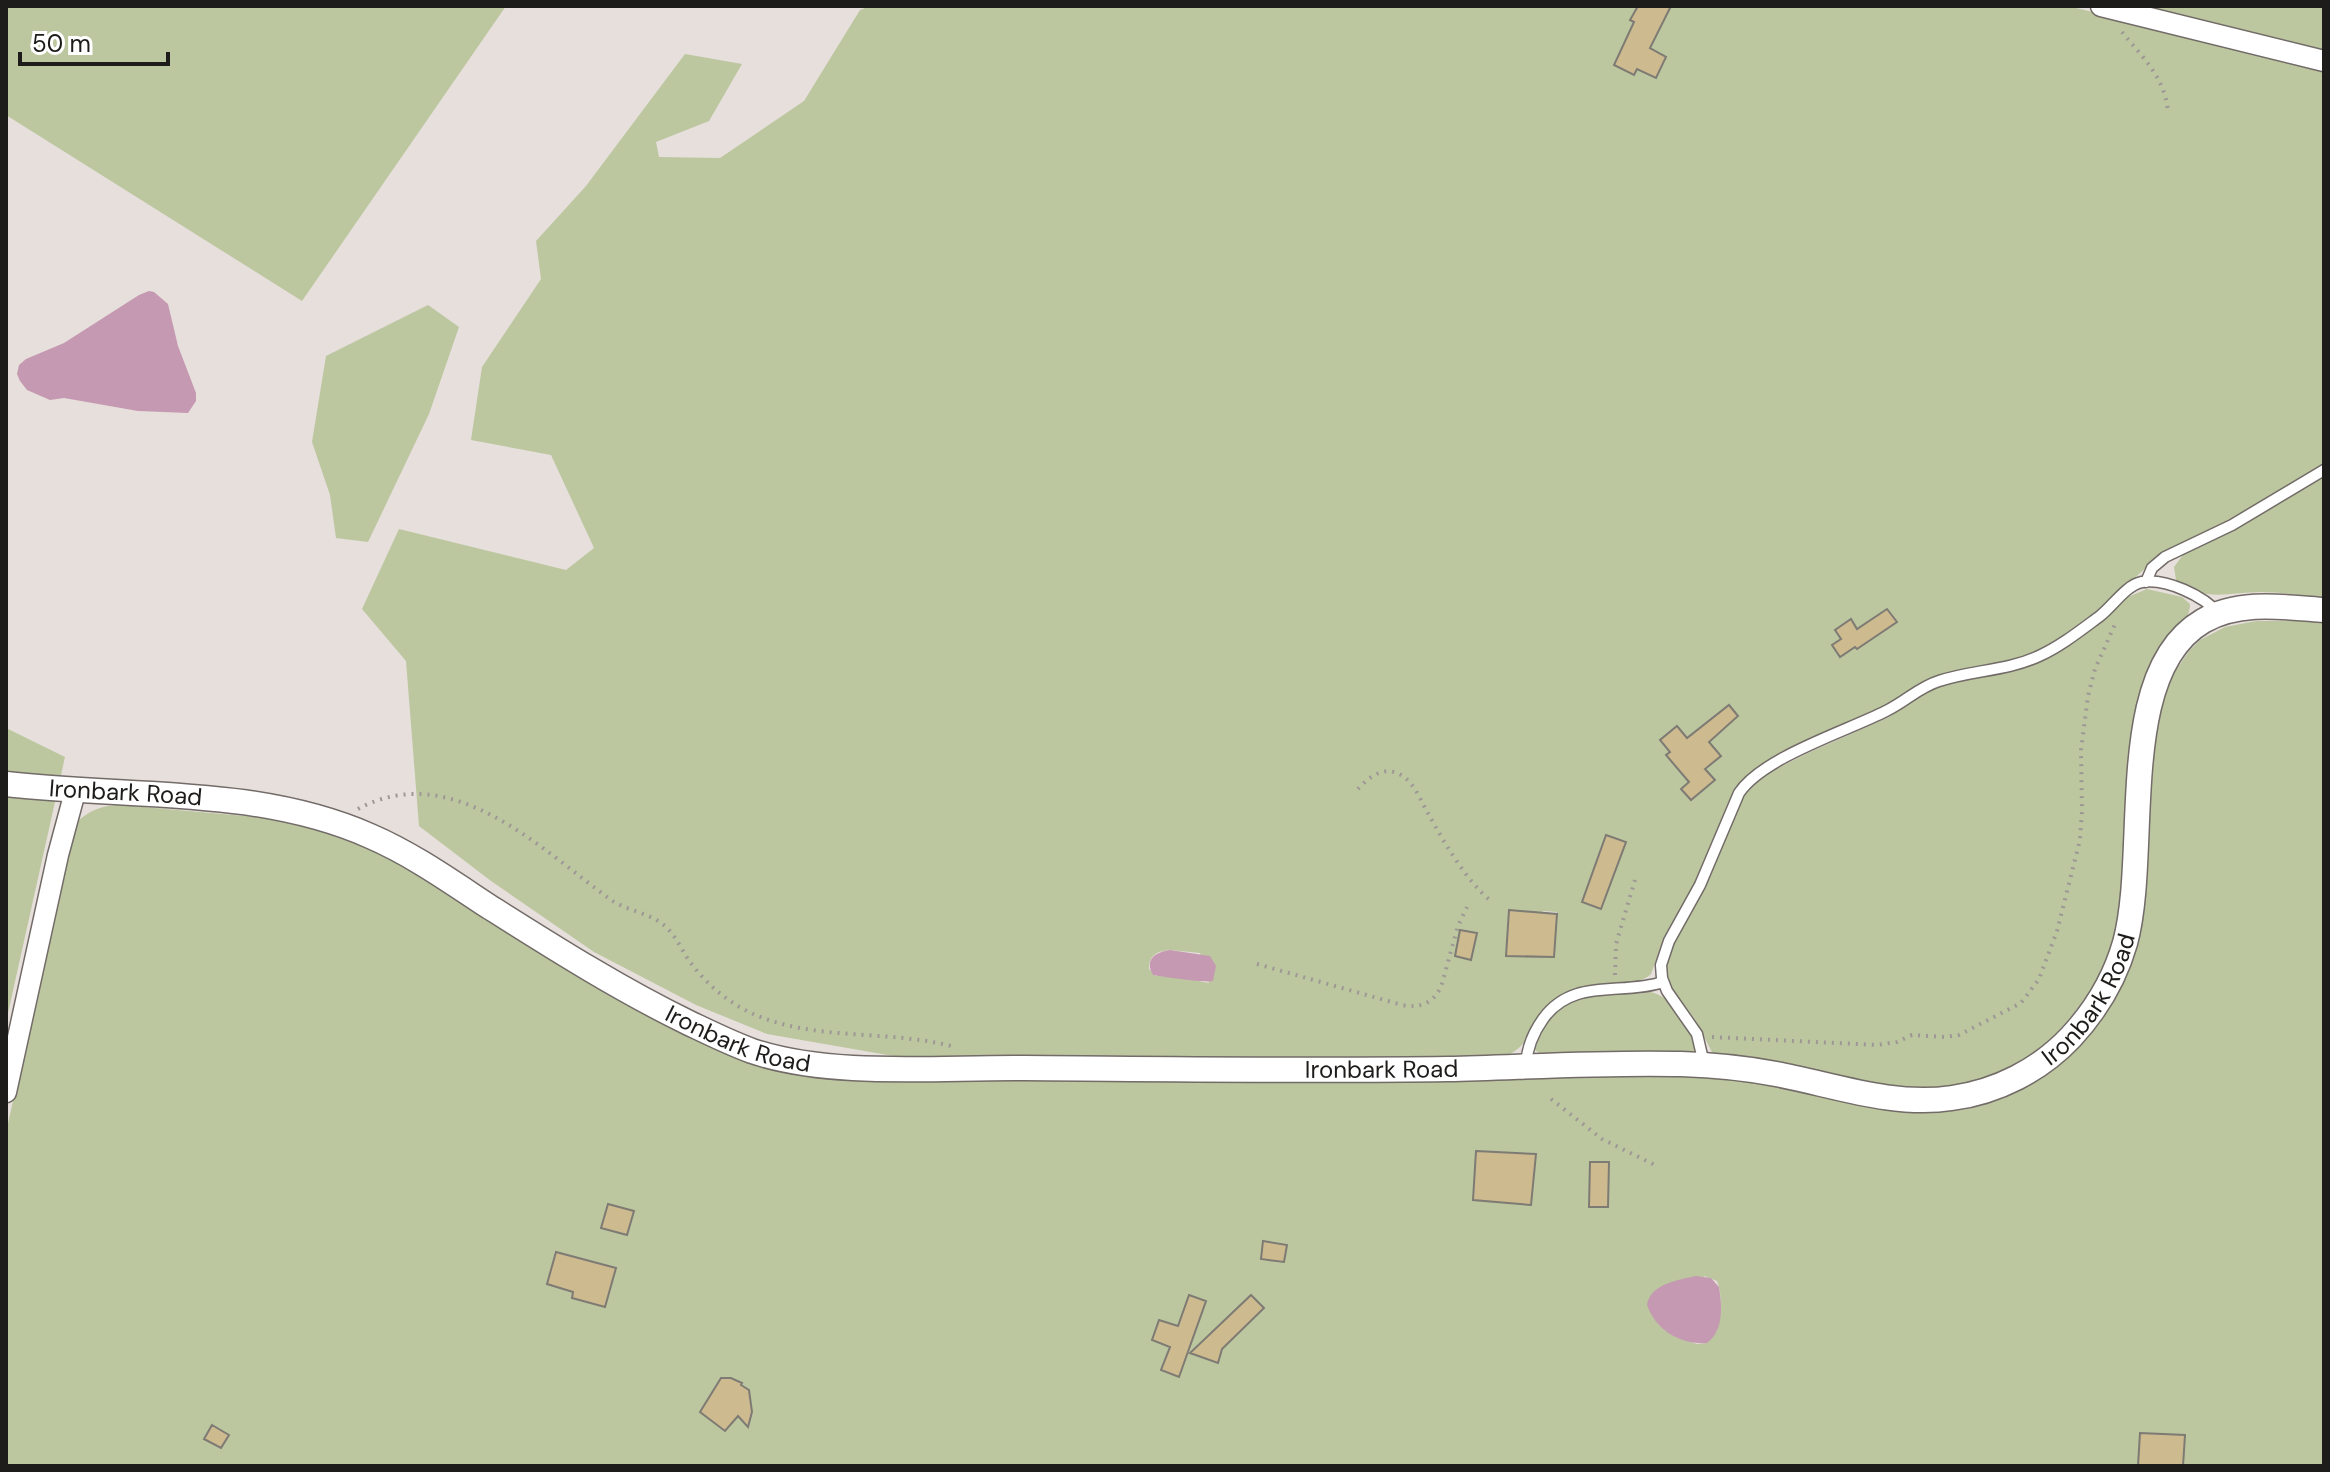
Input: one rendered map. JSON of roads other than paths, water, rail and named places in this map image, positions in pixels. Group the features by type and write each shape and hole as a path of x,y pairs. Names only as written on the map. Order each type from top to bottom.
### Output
{"street":[{"path":"2107,7 2324,61"},
{"name":"Ironbark Road","path":"6,784 75,792 226,801 286,810 336,823 413,858 565,955 667,1012 719,1037 771,1056 798,1062 865,1067 1392,1069 1642,1063 1705,1065 1775,1074 1887,1098 1944,1100 1997,1087 2045,1061 2064,1045 2102,995 2125,941 2132,906 2144,743 2151,692 2166,658 2175,646 2188,632 2219,614 2258,607 2324,610"},
{"path":"6,1092 58,855 75,792"}],"lane":[{"path":"2146,582 2152,568 2165,557 2232,525 2324,470"},
{"path":"1705,1065 1699,1038 1663,982 1661,965 1665,949 1700,885 1739,793 1749,780 1814,743 1886,711 1934,683 2013,666 2038,656 2092,622 2134,585 2146,582 2169,585 2195,596 2219,614"},
{"path":"1526,1067 1532,1039 1540,1023 1557,1004 1572,995 1643,988 1663,982"}]}
